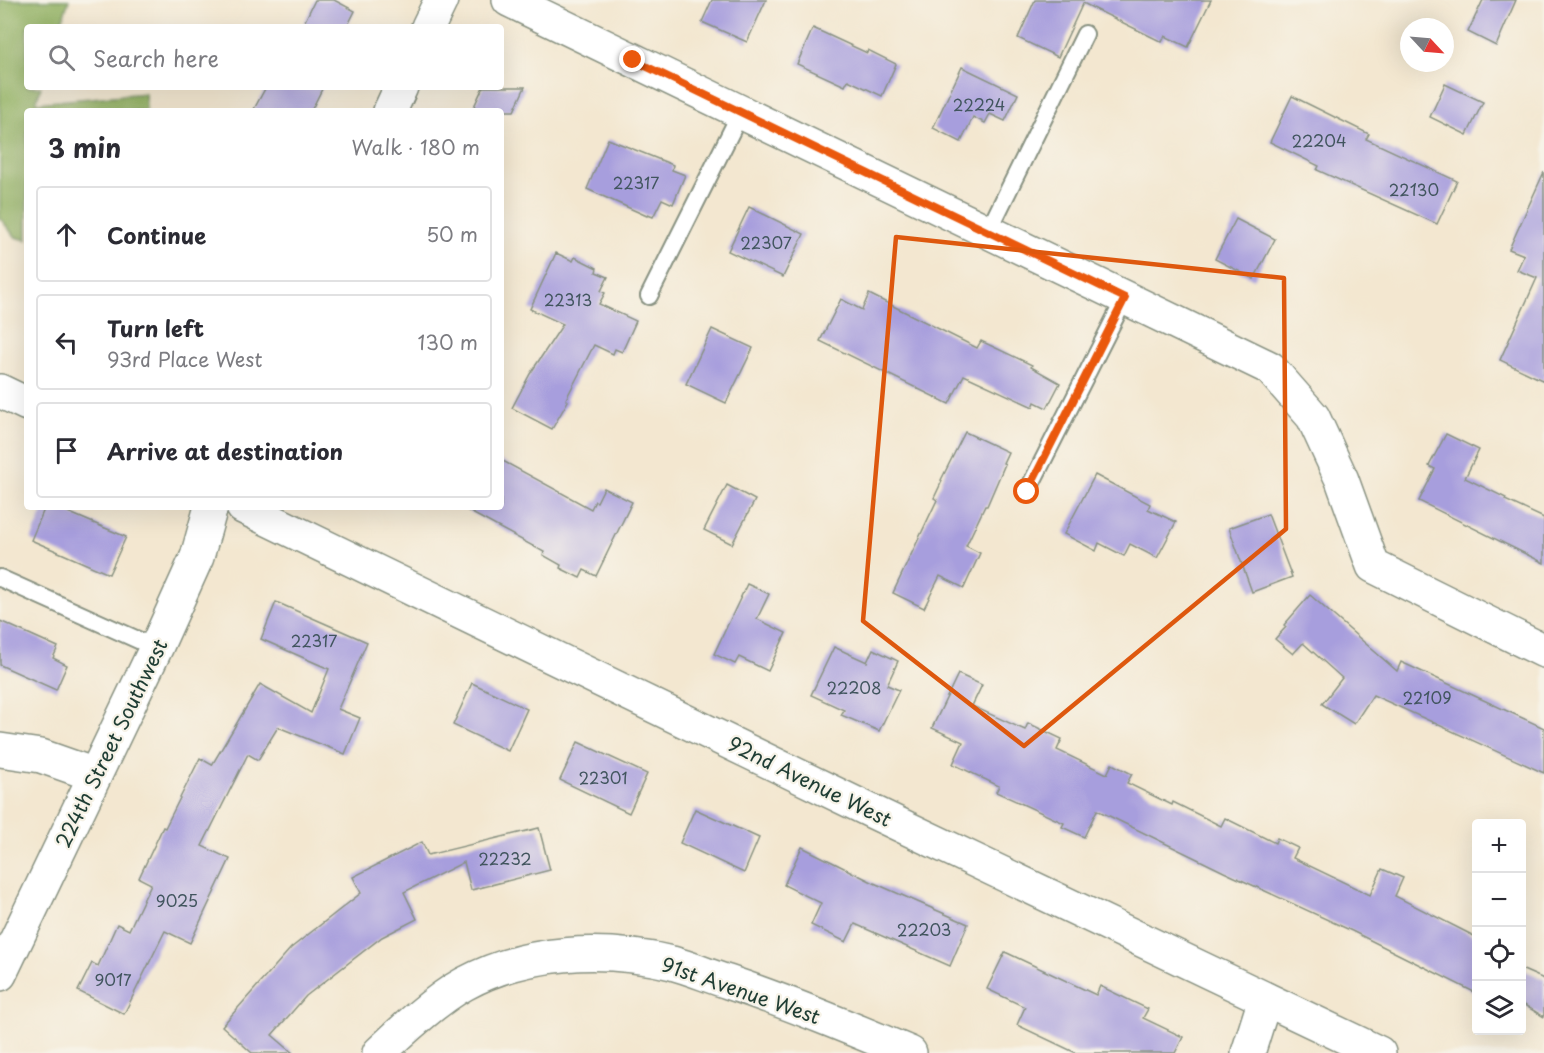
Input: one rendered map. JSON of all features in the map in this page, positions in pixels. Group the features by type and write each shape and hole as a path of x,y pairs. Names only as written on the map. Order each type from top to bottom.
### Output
{"street":[{"path":"429,24 441,0"},
{"path":"510,0 1270,369 1313,417 1342,480 1373,566 1544,651"},
{"path":"391,108 400,90"},
{"path":"0,391 24,403"},
{"name":"224th Street Southwest","path":"0,974 156,648 197,557 210,510"},
{"name":"92nd Avenue West","path":"249,510 1379,1053"},
{"path":"0,750 41,756 95,775"},
{"name":"91st Avenue West","path":"380,1053 403,1029 462,984 497,968 535,958 575,953 625,956 672,963 776,999 910,1053"},
{"path":"1248,1053 1265,999"}],"lane":[{"path":"988,232 1085,34"},
{"path":"649,296 741,112"},
{"path":"1027,492 1125,298"},
{"path":"0,578 156,648"}],"highlighted area":[{"path":"896,237 1284,278 1286,529 1024,746 863,621"}],"green space":[{"path":"0,0 69,0 61,24 24,24 24,90 40,90 36,103 145,93 146,108 24,108 24,239 15,237 0,218"}],"building":[{"path":"315,0 334,0 355,11 348,24 303,24"},
{"path":"712,0 766,0 747,42 702,22"},
{"path":"1035,0 1211,0 1188,47 1165,36 1162,42 1083,3 1058,57 1018,38"},
{"path":"1483,0 1516,0 1496,46 1468,32"},
{"path":"813,28 896,64 882,96 848,80 845,86 797,64"},
{"path":"962,67 1018,94 1005,121 990,114 985,123 973,117 961,142 933,128"},
{"path":"1445,84 1483,102 1467,135 1430,117"},
{"path":"525,87 514,111 504,111 504,108 473,108 482,90"},
{"path":"264,90 322,90 312,108 255,108"},
{"path":"1292,96 1369,134 1366,139 1457,181 1437,224 1317,170 1319,166 1270,142"},
{"path":"608,139 673,165 672,170 685,175 673,204 662,199 653,217 647,216 587,189"},
{"path":"1544,172 1544,381 1500,360 1537,278 1517,270 1524,255 1509,249"},
{"path":"749,207 804,234 783,277 728,251"},
{"path":"1236,219 1275,239 1254,279 1215,259"},
{"path":"556,253 573,261 575,257 597,268 596,272 608,277 601,291 605,293 599,304 636,321 622,352 615,349 613,354 594,345 552,429 512,408 530,374 563,324 530,309"},
{"path":"869,294 977,348 981,341 1032,365 1031,367 1060,383 1047,408 1035,402 1033,407 964,375 949,404 820,341 841,299 862,310"},
{"path":"712,329 753,348 726,403 686,384"},
{"path":"965,432 1008,452 987,506 966,546 980,553 964,588 940,576 924,608 893,593 937,500 934,498 941,480"},
{"path":"1446,434 1479,450 1465,478 1544,518 1544,563 1419,501 1435,469 1429,466"},
{"path":"504,462 591,509 604,488 632,502 596,576 584,570 580,578 560,568 561,565 543,555 544,552 467,510 504,510"},
{"path":"1095,475 1150,504 1148,509 1176,522 1157,558 1130,544 1124,556 1099,543 1096,551 1064,534"},
{"path":"727,485 755,500 732,544 704,530"},
{"path":"44,510 63,510 126,537 109,574 31,540"},
{"path":"1268,514 1292,577 1252,592 1229,528"},
{"path":"747,584 769,594 757,619 786,633 768,671 739,657 735,664 714,654"},
{"path":"1310,595 1397,671 1401,662 1544,728 1544,773 1373,695 1354,724 1322,704 1342,678 1303,643 1293,654 1275,639"},
{"path":"276,602 367,642 338,709 360,718 345,754 278,727 258,760 248,754 202,846 230,859 190,943 165,931 124,1014 78,991 92,963 98,966 117,924 129,930 151,884 139,878 200,758 212,765 260,684 311,713 329,669 261,639"},
{"path":"0,621 58,647 53,658 67,665 56,690 0,665"},
{"path":"834,647 867,662 873,649 898,661 887,685 899,690 879,731 841,715 844,710 811,695"},
{"path":"958,674 982,685 972,706 1025,730 1028,723 1062,739 1057,750 1107,774 1112,764 1132,774 1127,783 1172,805 1173,802 1221,826 1225,818 1275,843 1277,838 1298,848 1293,858 1370,895 1382,869 1403,878 1395,896 1472,935 1472,991 1352,931 1097,810 1084,837 1062,827 1064,823 996,792 999,786 953,764 963,742 932,728"},
{"path":"472,683 527,709 508,751 453,725"},
{"path":"578,742 647,774 629,813 560,780"},
{"path":"695,809 759,838 744,873 680,843"},
{"path":"539,828 550,870 471,890 464,862 404,892 417,919 382,937 306,996 272,1035 293,1053 252,1053 222,1026 291,948 361,893 353,877 422,842 428,855"},
{"path":"802,847 874,883 968,924 950,966 855,924 846,942 811,925 821,903 784,885"},
{"path":"1005,952 1096,995 1100,986 1148,1009 1143,1018 1183,1037 1175,1053 1076,1053 1017,1025 1025,1007 987,989"},
{"path":"1526,971 1544,979 1544,1017 1526,1006"}],"route":[{"path":"633,60 1125,298 1027,492"}]}
